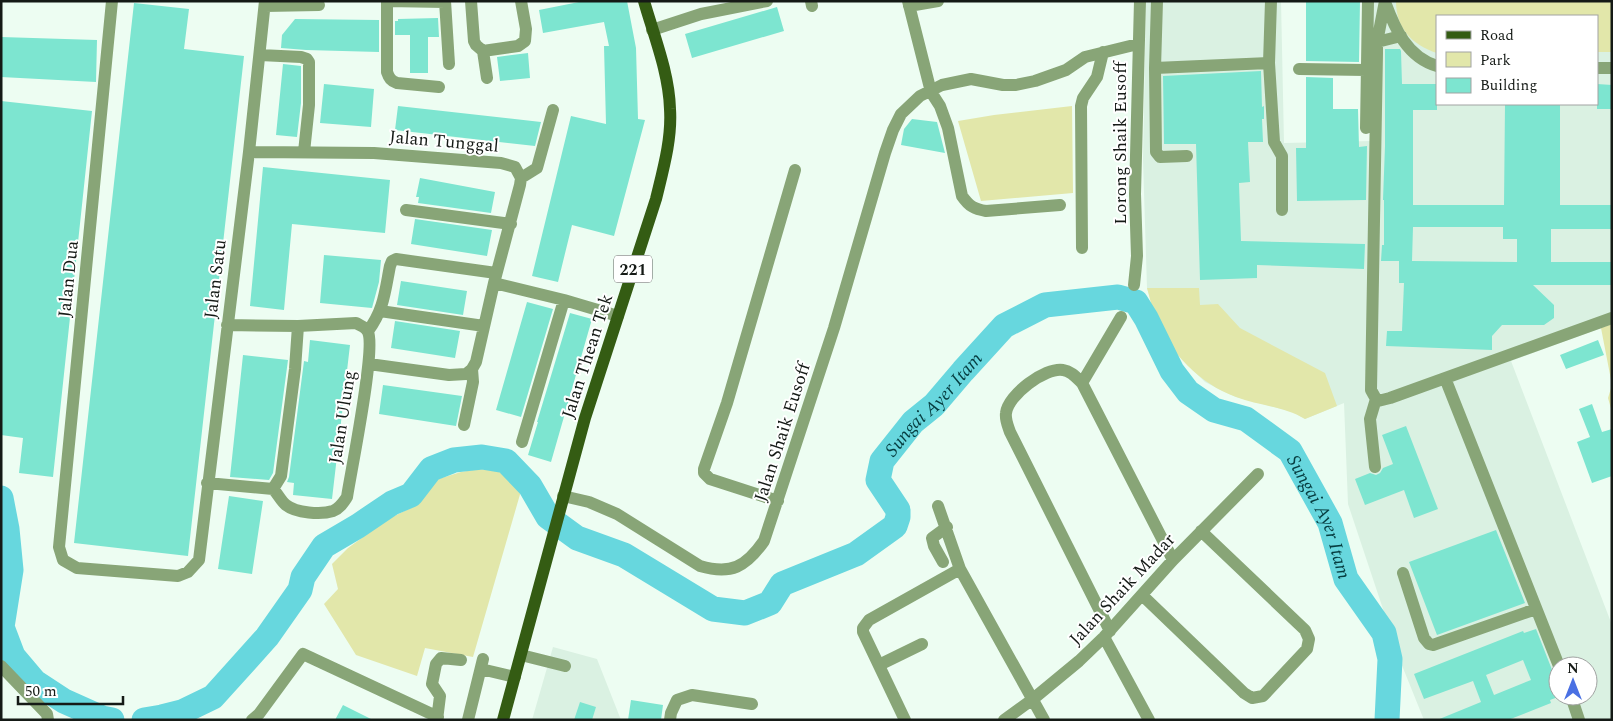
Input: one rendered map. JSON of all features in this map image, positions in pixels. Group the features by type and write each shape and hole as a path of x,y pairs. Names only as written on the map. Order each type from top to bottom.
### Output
{"main road":[{"name":"Jalan Thean Tek","path":"503,720 585,418 656,199 664,165 670,134 669,95 644,1"}],"street":[{"name":"Jalan Dua","path":"112,1 59,547 63,560 77,568 178,576 188,572 199,560"},
{"path":"439,87 398,84 392,82 389,78 387,72 387,1 445,2 448,64"},
{"path":"471,1 474,41 483,51 486,78"},
{"path":"483,51 518,46 525,41 526,29 521,1"},
{"path":"652,30 701,14 767,1"},
{"path":"938,1 908,3 931,92 940,106 948,128 962,196 968,205 986,212 1060,205"},
{"name":"Lorong Shaik Eusoff","path":"1134,285 1137,256 1135,194 1140,1"},
{"path":"1157,1 1155,68 1157,154 1160,156 1187,156"},
{"path":"1270,1 1269,64 1274,142 1282,156 1282,210"},
{"path":"1366,128 1368,1"},
{"path":"1385,1 1400,36 1417,57 1436,66"},
{"path":"1375,467 1370,418 1376,399 1371,390 1377,42 1385,1"},
{"path":"265,4 319,5"},
{"name":"Jalan Satu","path":"199,560 249,152 265,4"},
{"path":"1377,42 1400,36"},
{"path":"931,92 942,85 971,79 1003,85 1016,85 1035,81 1066,70 1085,57 1138,44"},
{"path":"1082,248 1081,106 1083,98 1097,76 1104,52"},
{"path":"260,55 301,57 309,62 309,105 304,152"},
{"path":"1155,68 1269,64"},
{"path":"1598,68 1612,68"},
{"path":"1299,69 1366,70"},
{"name":"Jalan Shaik Eusoff","path":"562,500 589,502 617,514 700,566 712,570 734,568 746,562 755,554 764,541 778,501 834,328 893,130 901,114 920,96 931,92"},
{"path":"368,364 448,375 466,374 472,369 476,362 521,178 537,168 553,110"},
{"name":"Jalan Tunggal","path":"249,152 374,153 502,163 515,168 521,178"},
{"path":"778,501 710,480 706,477 704,469 727,403 795,170"},
{"path":"406,210 511,224"},
{"path":"227,325 298,326 356,323 368,331 377,319 390,266 396,259 495,278 618,316"},
{"path":"522,442 564,300"},
{"path":"380,310 484,326"},
{"path":"1082,383 1121,317"},
{"path":"1376,399 1378,401 1390,398 1612,318"},
{"path":"207,483 273,490 281,476 295,369 298,326"},
{"name":"Jalan Ulung","path":"273,490 287,506 299,511 334,511 342,505 347,497 368,364 370,339 368,331"},
{"path":"464,426 474,382 472,369"},
{"path":"1149,720 1010,432 1006,411 1015,396 1033,380 1059,369 1070,372 1082,383 1173,560"},
{"path":"1445,378 1554,656"},
{"name":"Jalan Shaik Madar","path":"1004,720 1033,699 1107,634 1143,596 1173,560 1258,474"},
{"path":"938,506 947,527 960,569 1044,720"},
{"path":"943,562 934,546 932,538 947,527"},
{"path":"1143,596 1244,693 1252,698 1263,696 1307,649 1309,639 1305,630 1201,531"},
{"path":"905,720 863,632 865,624 960,569"},
{"path":"1403,573 1424,638 1429,644 1433,645 1536,609"},
{"path":"879,665 922,644"},
{"path":"252,720 259,714 303,654 437,718 440,696 432,684 436,664 441,658 461,660"},
{"path":"521,655 565,666"},
{"path":"468,720 482,664 515,678"},
{"path":"1,666 47,714 48,720"},
{"path":"670,720 677,700 692,695 752,704"},
{"path":"1574,706 1579,720"}],"shaded area":[{"path":"1146,1 1281,1 1284,143 1372,141 1373,1 1612,1 1612,324 1511,361 1612,625 1612,720 1424,720 1401,663 1348,504 1344,403 1305,419 1293,412 1236,397 1205,382 1176,353 1156,318 1147,288 1143,160"},
{"path":"553,647 597,659 621,720 532,720"}],"green space":[{"path":"1396,1 1612,1 1612,52 1598,52 1598,15 1436,15 1436,53 1420,45 1407,34 1402,27"},
{"path":"1072,106 1073,193 981,201 958,121"},
{"path":"1147,288 1199,288 1200,305 1218,304 1240,328 1325,373 1337,406 1305,419 1289,411 1236,397 1210,384 1188,366 1169,343 1155,315"},
{"path":"1612,324 1612,385 1601,328"},
{"path":"1612,385 1612,412 1608,398"},
{"path":"478,469 502,471 521,491 473,657 425,648 417,676 356,655 324,604 338,589 332,564 348,548 388,519 419,504 435,480"}],"building":[{"path":"584,1 627,1 636,48 638,119 645,120 614,236 572,225 558,282 532,276 571,116 606,124 604,46 609,46 604,22 543,33 539,10"},
{"path":"1306,1 1360,1 1359,62 1306,61"},
{"path":"134,3 189,9 184,49 244,56 188,556 74,543"},
{"path":"777,7 784,31 692,58 685,34"},
{"path":"438,18 439,37 428,37 428,73 410,73 410,35 395,35 395,21 398,21 398,19"},
{"path":"295,19 379,20 379,52 281,48 282,35"},
{"path":"1,37 97,40 96,82 1,77"},
{"path":"1385,49 1400,49 1402,84 1436,84 1437,110 1413,110 1413,205 1504,205 1505,105 1560,105 1560,205 1612,205 1612,229 1551,229 1551,262 1612,262 1612,285 1533,285 1554,305 1554,318 1544,325 1502,325 1492,336 1492,350 1386,346 1387,331 1402,331 1404,283 1399,283 1399,261 1381,261 1382,245 1384,245","holes":["1413,227 1503,227 1503,239 1517,239 1517,262 1412,261"]},
{"path":"528,53 530,78 500,81 497,57"},
{"path":"283,64 301,66 301,103 297,137 276,135"},
{"path":"1261,71 1262,107 1264,106 1264,119 1262,119 1263,142 1248,142 1250,182 1239,183 1241,241 1365,244 1364,269 1257,265 1257,278 1200,280 1196,144 1164,144 1163,76"},
{"path":"1306,77 1333,78 1333,109 1358,109 1359,147 1367,146 1366,200 1297,201 1296,148 1306,148"},
{"path":"324,84 374,89 371,127 320,123"},
{"path":"1598,84 1612,85 1612,109 1597,109"},
{"path":"1,101 92,111 53,477 19,473 23,438 1,435"},
{"path":"398,106 541,122 535,146 395,130"},
{"path":"912,119 937,122 945,153 901,145 904,129"},
{"path":"263,167 390,180 385,233 292,224 284,310 250,306"},
{"path":"420,178 495,192 491,213 418,203 419,197 416,197"},
{"path":"415,219 492,230 487,256 411,244"},
{"path":"324,255 381,260 379,282 372,308 320,303"},
{"path":"401,281 467,291 463,315 397,305"},
{"path":"527,302 553,309 521,417 496,410"},
{"path":"570,313 592,319 551,462 528,455"},
{"path":"395,321 460,331 455,358 391,348"},
{"path":"310,340 350,345 332,499 293,495 294,483 287,482 304,361 308,362"},
{"path":"1598,340 1604,355 1566,369 1560,355"},
{"path":"243,355 288,360 273,473 269,480 230,477"},
{"path":"383,385 462,396 456,426 379,414"},
{"path":"1592,404 1602,432 1612,429 1612,476 1592,483 1577,442 1590,437 1579,409"},
{"path":"1406,426 1438,509 1414,518 1404,490 1365,505 1355,479 1370,473 1376,475 1383,468 1393,464 1382,435"},
{"path":"229,496 263,501 252,574 218,569"},
{"path":"1496,530 1525,603 1437,635 1409,562"},
{"path":"1536,629 1548,660 1548,704 1508,720 1437,720 1481,702 1473,681 1424,699 1414,674 1523,631 1524,633","holes":["1523,660 1531,680 1494,695 1486,675"]},
{"path":"631,700 663,705 661,720 628,720"},
{"path":"580,702 596,707 592,720 574,720"},
{"path":"343,705 373,720 335,720"}],"waterway":[{"name":"Sungai Ayer Itam","path":"144,720 182,712 213,697 267,637 300,590 303,577 324,546 392,503 411,495 431,469 454,460 482,457 506,461 530,486 548,517 577,538 624,555 713,609 745,613 770,603 782,584 856,554 895,526 898,510 878,480 882,461 913,422 934,405 1004,326 1045,305 1118,297 1136,302 1172,371 1188,392 1214,410 1246,419 1290,451 1330,523 1346,579 1384,633 1390,659 1387,720"},
{"name":"Sungai Ayer Itam","path":"1,498 7,529 11,570 2,627 13,656 35,682 64,701 102,718 112,720"}]}
